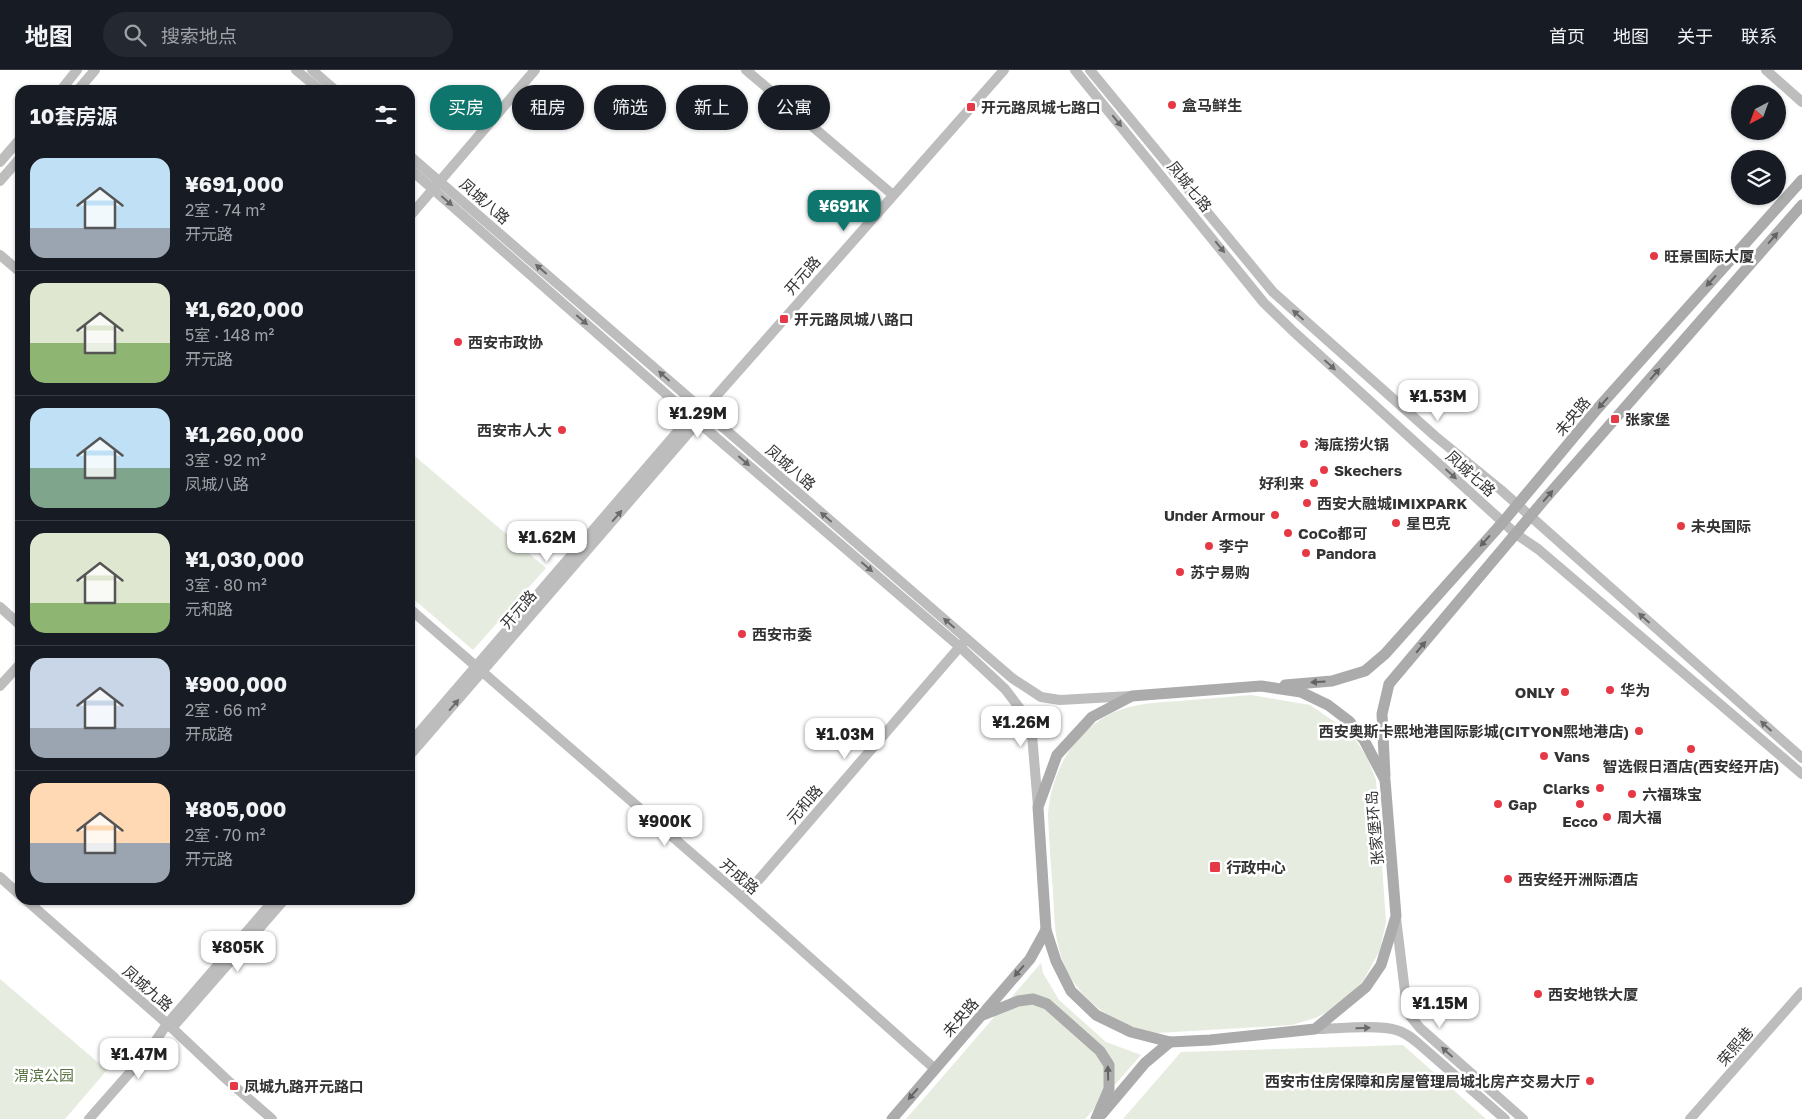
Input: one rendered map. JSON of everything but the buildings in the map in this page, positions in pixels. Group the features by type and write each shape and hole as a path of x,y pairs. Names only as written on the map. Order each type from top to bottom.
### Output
{"main road":[{"name":"未央路","path":"1261,686 1332,681 1365,671 1385,654 1503,522 1598,408 1802,180"},
{"path":"1385,780 1382,714 1389,684 1516,534 1802,205"},
{"name":"张家堡环岛","path":"1261,686 1301,692 1328,705 1349,721 1364,740 1385,780 1396,916 1381,965 1366,987 1314,1029 1220,1039 1170,1042 1130,1032 1096,1015 1071,990 1056,961 1046,930 1038,807 1056,755 1092,717 1132,696 1261,686"},
{"name":"未央路","path":"892,1119 1030,959 1046,930"},
{"path":"980,1016 1018,1001 1033,999 1047,1004 1100,1051 1109,1065 1109,1088 1097,1119"},
{"path":"1097,1119 1145,1063 1170,1042"}],"street":[{"path":"65,85 78,70"},
{"path":"82,85 95,70"},
{"path":"296,70 314,85"},
{"path":"312,70 329,85"},
{"path":"415,210 535,70"},
{"path":"746,70 893,195"},
{"name":"开元路","path":"415,749 479,669 694,419 1004,70"},
{"name":"凤城七路","path":"1075,70 1264,302 1294,332 1516,534 1538,549 1802,774"},
{"name":"凤城七路","path":"1090,70 1273,292 1435,436 1517,504 1802,758"},
{"path":"1766,70 1802,102"},
{"path":"0,162 15,144"},
{"name":"凤城八路","path":"415,162 436,185 694,419 960,647 1005,688 1031,723 1038,807"},
{"path":"0,182 15,164"},
{"name":"凤城八路","path":"415,172 436,185 703,411 1012,678 1041,696 1060,700 1132,696"},
{"path":"0,255 15,268"},
{"path":"0,607 15,620"},
{"name":"开成路","path":"415,613 743,898 934,1069"},
{"name":"元和路","path":"743,898 967,638"},
{"name":"开元路","path":"415,738 479,669"},
{"path":"0,686 15,670"},
{"path":"1,880 15,891"},
{"name":"凤城九路","path":"32,905 170,1026 272,1119"},
{"path":"89,1119 170,1026 270,905"},
{"path":"170,1026 279,905"},
{"path":"1396,916 1406,1000 1412,1017 1420,1028 1523,1119"},
{"name":"荣熙巷","path":"1690,1119 1802,992"},
{"path":"1314,1029 1379,1028 1397,1030 1419,1044 1505,1119"}],"green space":[{"path":"415,456 546,568 473,650 415,600"},
{"path":"1251,695 1310,705 1351,733 1367,757 1376,780 1386,922 1380,950 1363,981 1348,998 1332,1010 1315,1018 1292,1025 1157,1033 1139,1029 1107,1014 1094,1004 1071,979 1063,963 1055,925 1048,824 1050,797 1055,780 1070,749 1094,724 1109,715 1126,708 1159,702"},
{"path":"1041,963 1043,973 1059,1000 1106,1042 1141,1055 1085,1119 906,1119"},
{"name":"渭滨公园","path":"0,979 107,1070 65,1119 0,1119"},
{"path":"1403,1045 1486,1119 1123,1119 1181,1052"}],"place":[{"name":"盒马鲜生","path":"1172,105"},
{"name":"开元路凤城七路口","path":"971,107"},
{"name":"旺景国际大厦","path":"1654,256"},
{"name":"开元路凤城八路口","path":"784,319"},
{"name":"西安市政协","path":"458,342"},
{"name":"张家堡","path":"1615,419"},
{"name":"西安市人大","path":"562,430"},
{"name":"海底捞火锅","path":"1304,444"},
{"name":"Skechers","path":"1324,470"},
{"name":"好利来","path":"1314,483"},
{"name":"西安大融城IMIXPARK","path":"1307,503"},
{"name":"Under Armour","path":"1275,515"},
{"name":"星巴克","path":"1396,523"},
{"name":"未央国际","path":"1681,526"},
{"name":"CoCo都可","path":"1288,533"},
{"name":"李宁","path":"1209,546"},
{"name":"Pandora","path":"1306,553"},
{"name":"苏宁易购","path":"1180,572"},
{"name":"西安市委","path":"742,634"},
{"name":"华为","path":"1610,690"},
{"name":"ONLY","path":"1565,692"},
{"name":"西安奥斯卡熙地港国际影城(CITYON熙地港店)","path":"1639,731"},
{"name":"智选假日酒店(西安经开店)","path":"1691,749"},
{"name":"Vans","path":"1544,756"},
{"name":"Clarks","path":"1600,788"},
{"name":"六福珠宝","path":"1632,794"},
{"name":"Gap","path":"1498,804"},
{"name":"Ecco","path":"1580,804"},
{"name":"周大福","path":"1607,817"},
{"name":"行政中心","path":"1215,867"},
{"name":"西安经开洲际酒店","path":"1508,879"},
{"name":"西安地铁大厦","path":"1538,994"},
{"name":"西安市住房保障和房屋管理局城北房产交易大厅","path":"1590,1081"},
{"name":"凤城九路开元路口","path":"234,1086"}]}
